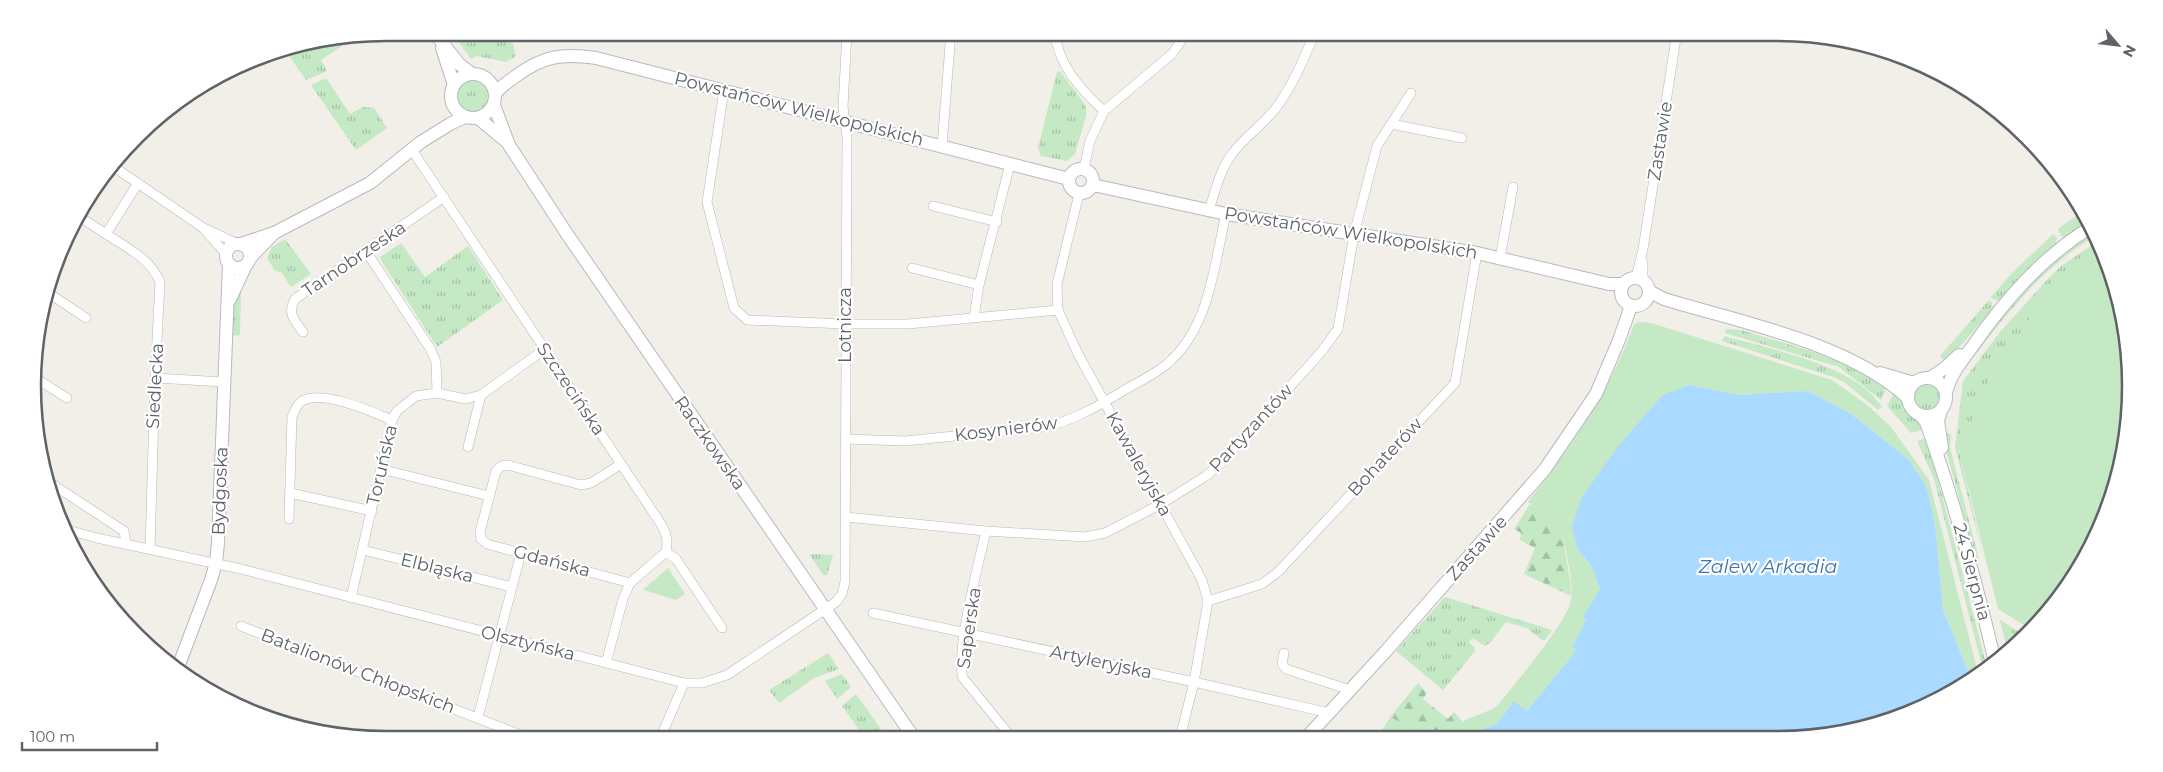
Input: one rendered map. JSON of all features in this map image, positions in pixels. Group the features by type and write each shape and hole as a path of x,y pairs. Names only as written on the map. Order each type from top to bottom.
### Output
{"street":[{"path":"438,41 454,85"},
{"path":"440,41 465,70 492,83 494,99 488,113 478,118 465,117 458,112 452,106 450,97 454,85 460,78 472,74"},
{"name":"Lotnicza","path":"825,610 836,602 844,589 846,517 845,324 847,136 844,121 847,41"},
{"path":"942,146 950,41"},
{"path":"1056,41 1061,59 1093,101 1104,112"},
{"path":"1084,169 1090,141 1104,112 1172,54 1180,41"},
{"path":"1208,210 1222,171 1232,153 1264,122 1279,104 1311,41"},
{"name":"Zastawie","path":"1312,731 1508,513 1545,469 1596,394 1640,294 1644,250 1676,41"},
{"name":"Powstańców Wielkopolskich","path":"487,79 556,56 583,56 622,64 1069,179"},
{"name":"Powstańców Wielkopolskich","path":"494,99 500,88 528,66"},
{"path":"724,90 708,202 734,308 742,317 754,322 908,324 1058,310"},
{"name":"Partyzantów","path":"846,517 986,531 1085,537 1105,534 1206,476 1222,462 1332,340 1338,329 1354,234 1377,146 1411,93"},
{"name":"Raczkowska","path":"494,99 509,145 567,234 907,731"},
{"name":"Bydgoska","path":"416,146 452,106"},
{"name":"Bydgoska","path":"239,244 274,233 370,182 416,146 450,124 465,117"},
{"name":"Raczkowska","path":"478,118 509,145"},
{"path":"1391,124 1462,138"},
{"name":"Szczecińska","path":"416,146 444,197 667,534 666,552"},
{"path":"974,317 979,285 997,222 1010,164"},
{"path":"118,169 202,227 239,244 249,251 248,262 239,268 227,259 202,227"},
{"path":"1084,169 1092,175 1093,185 1087,192 1079,194 1070,186 1069,179 1076,170 1084,169"},
{"path":"106,234 138,183"},
{"name":"Powstańców Wielkopolskich","path":"1093,185 1226,214 1477,253 1609,284 1622,289"},
{"path":"1500,258 1513,187"},
{"name":"Kawaleryjska","path":"1079,194 1057,284 1058,310 1078,354 1202,580 1208,601 1194,682 1182,731"},
{"name":"Tarnobrzeska","path":"302,332 291,313 295,299 444,197"},
{"path":"933,206 997,222"},
{"name":"Kosynierów","path":"845,439 905,441 1044,427 1064,423 1167,365 1193,335 1203,314 1226,214"},
{"name":"Siedlecka","path":"84,220 146,260 154,269 160,282 150,549"},
{"path":"1930,378 1945,368 1987,326 2043,263 2085,231"},
{"name":"Bydgoska","path":"228,306 248,262 274,233"},
{"path":"227,259 228,248 239,244"},
{"path":"366,251 431,350 436,362 437,393"},
{"name":"Bohaterów","path":"1208,601 1262,584 1278,572 1455,383 1477,253"},
{"name":"Bydgoska","path":"180,663 216,563 228,306 227,259"},
{"path":"912,268 979,285"},
{"path":"1640,294 1628,280 1622,289 1623,300 1640,294 1664,299 1832,350 1864,367 1908,398"},
{"path":"53,296 86,318"},
{"path":"1946,393 1940,383 1930,378 1923,378 1914,383 1909,389 1910,407 1921,416 1931,416 1941,410 1946,400 1946,393 1953,374 1987,326"},
{"path":"468,447 481,395 545,349"},
{"path":"1864,367 1914,383"},
{"path":"155,378 224,382"},
{"path":"41,381 68,398"},
{"name":"Toruńska","path":"351,598 392,420 397,411 416,396 437,393 465,399 481,395"},
{"path":"289,519 292,417 302,401 316,398 331,399 356,406 392,420"},
{"name":"24 Sierpnia","path":"1941,410 1938,421 1947,483"},
{"name":"24 Sierpnia","path":"1921,416 1926,422 1947,483 1972,566 1992,655"},
{"path":"380,469 490,496 496,471 501,466 508,465 581,485 591,483 622,464"},
{"path":"57,487 124,531 126,544"},
{"path":"290,493 372,511"},
{"name":"Gdańska","path":"490,496 480,532 481,539 487,544 630,583"},
{"name":"Olsztyńska","path":"74,531 216,563 684,683 716,680 727,675 825,610"},
{"name":"Saperska","path":"986,531 965,634 961,670 963,678 1006,731"},
{"name":"Elbląska","path":"362,550 512,587"},
{"path":"606,663 623,599 630,583 666,552 676,559 722,628"},
{"path":"478,717 521,553"},
{"name":"Artyleryjska","path":"873,614 1194,682 1328,713"},
{"name":"Batalionów Chłopskich","path":"241,626 512,731"},
{"path":"1284,653 1282,664 1286,669 1350,690"},
{"path":"663,731 684,683"}],"green space":[{"path":"458,41 508,41 513,44 516,56 506,62 477,56 471,59"},
{"path":"345,44 321,60 327,71 306,80 289,56"},
{"path":"1060,71 1086,106 1086,116 1075,154 1067,161 1041,156 1038,148 1057,72"},
{"path":"468,74 476,74 488,80 494,96 488,112 476,118 468,118 456,112 450,100 450,92 456,80"},
{"path":"326,78 350,114 363,107 374,108 387,128 356,150 311,85"},
{"path":"2077,215 2082,226 2066,237 2061,236 2058,229"},
{"path":"2053,234 2057,238 2056,244 2001,300 1995,300 1991,297 2011,274"},
{"path":"2088,237 2089,240 2056,264 2021,298 1961,374 1959,372 1973,352 2020,295 2055,261"},
{"path":"285,239 311,274 291,287 281,272 275,271 267,258 272,247"},
{"path":"401,243 425,277 468,246 503,300 437,347 381,260 380,257"},
{"path":"2092,245 2105,280 1959,450 1984,559 1955,447 1963,381 2000,332 2060,267"},
{"path":"2091,259 2098,262 2110,297 2119,341 2122,386 2119,431 2110,475 2096,518 2064,578 2025,626 1998,609 1959,450 1989,380 2045,294 2067,274"},
{"path":"241,289 240,335 231,336 234,302"},
{"path":"1989,300 1992,303 1993,309 1946,362 1940,356"},
{"path":"1640,322 1651,323 1832,380 1866,404 1891,427 1929,480 1977,668 1969,673 1943,610 1935,523 1926,485 1907,458 1851,414 1808,391 1739,395 1689,385 1578,550 1591,565 1600,589 1583,617 1586,620 1572,647 1576,650 1572,656 1527,711 1514,701 1497,724 1480,731 1453,731 1465,720 1493,709 1498,705 1551,637 1568,610 1572,591 1560,524 1528,502 1574,439 1602,395 1625,348 1634,324"},
{"path":"1726,329 1741,330 1811,351 1841,363 1887,387 1881,400 1839,367 1725,333"},
{"path":"1724,336 1787,353 1833,370 1853,380 1870,392 1882,407 1878,410 1844,382 1833,377 1722,341"},
{"path":"1927,385 1932,386 1938,392 1938,402 1932,408 1927,409 1922,408 1916,402 1915,397 1916,392 1922,386"},
{"path":"1895,391 1906,408 1925,429 1911,433 1887,406"},
{"path":"1948,433 1951,435 1950,448 1979,559 1975,557 1942,435"},
{"path":"1927,438 1985,661 1981,664 1934,479 1917,441"},
{"path":"1530,504 1560,523 1570,579 1571,596 1524,574 1535,548 1520,540 1521,533 1514,529"},
{"path":"811,554 833,555 827,575 823,575"},
{"path":"668,568 685,594 676,600 643,590"},
{"path":"1445,597 1552,630 1545,640 1542,640 1527,628 1506,622 1490,643 1485,646 1472,638 1469,642 1475,651 1443,690 1396,651"},
{"path":"2000,620 2019,632 2006,644"},
{"path":"828,653 839,669 814,678 779,703 769,690"},
{"path":"842,674 851,687 837,699 825,681"},
{"path":"1418,683 1427,693 1423,699 1448,719 1454,712 1463,722 1453,731 1417,731 1390,717"},
{"path":"856,694 881,729 878,731 860,731 842,706"},
{"path":"1390,717 1417,731 1382,731"}],"water":[{"name":"Zalew Arkadia","path":"1689,385 1739,395 1808,391 1851,414 1907,458 1926,485 1935,523 1943,610 1969,673 1909,705 1866,719 1822,728 1777,731 1480,731 1497,724 1514,701 1527,711 1576,650 1572,647 1586,620 1583,617 1600,589 1591,565 1578,550 1572,527 1582,497 1620,444 1663,395"}]}
